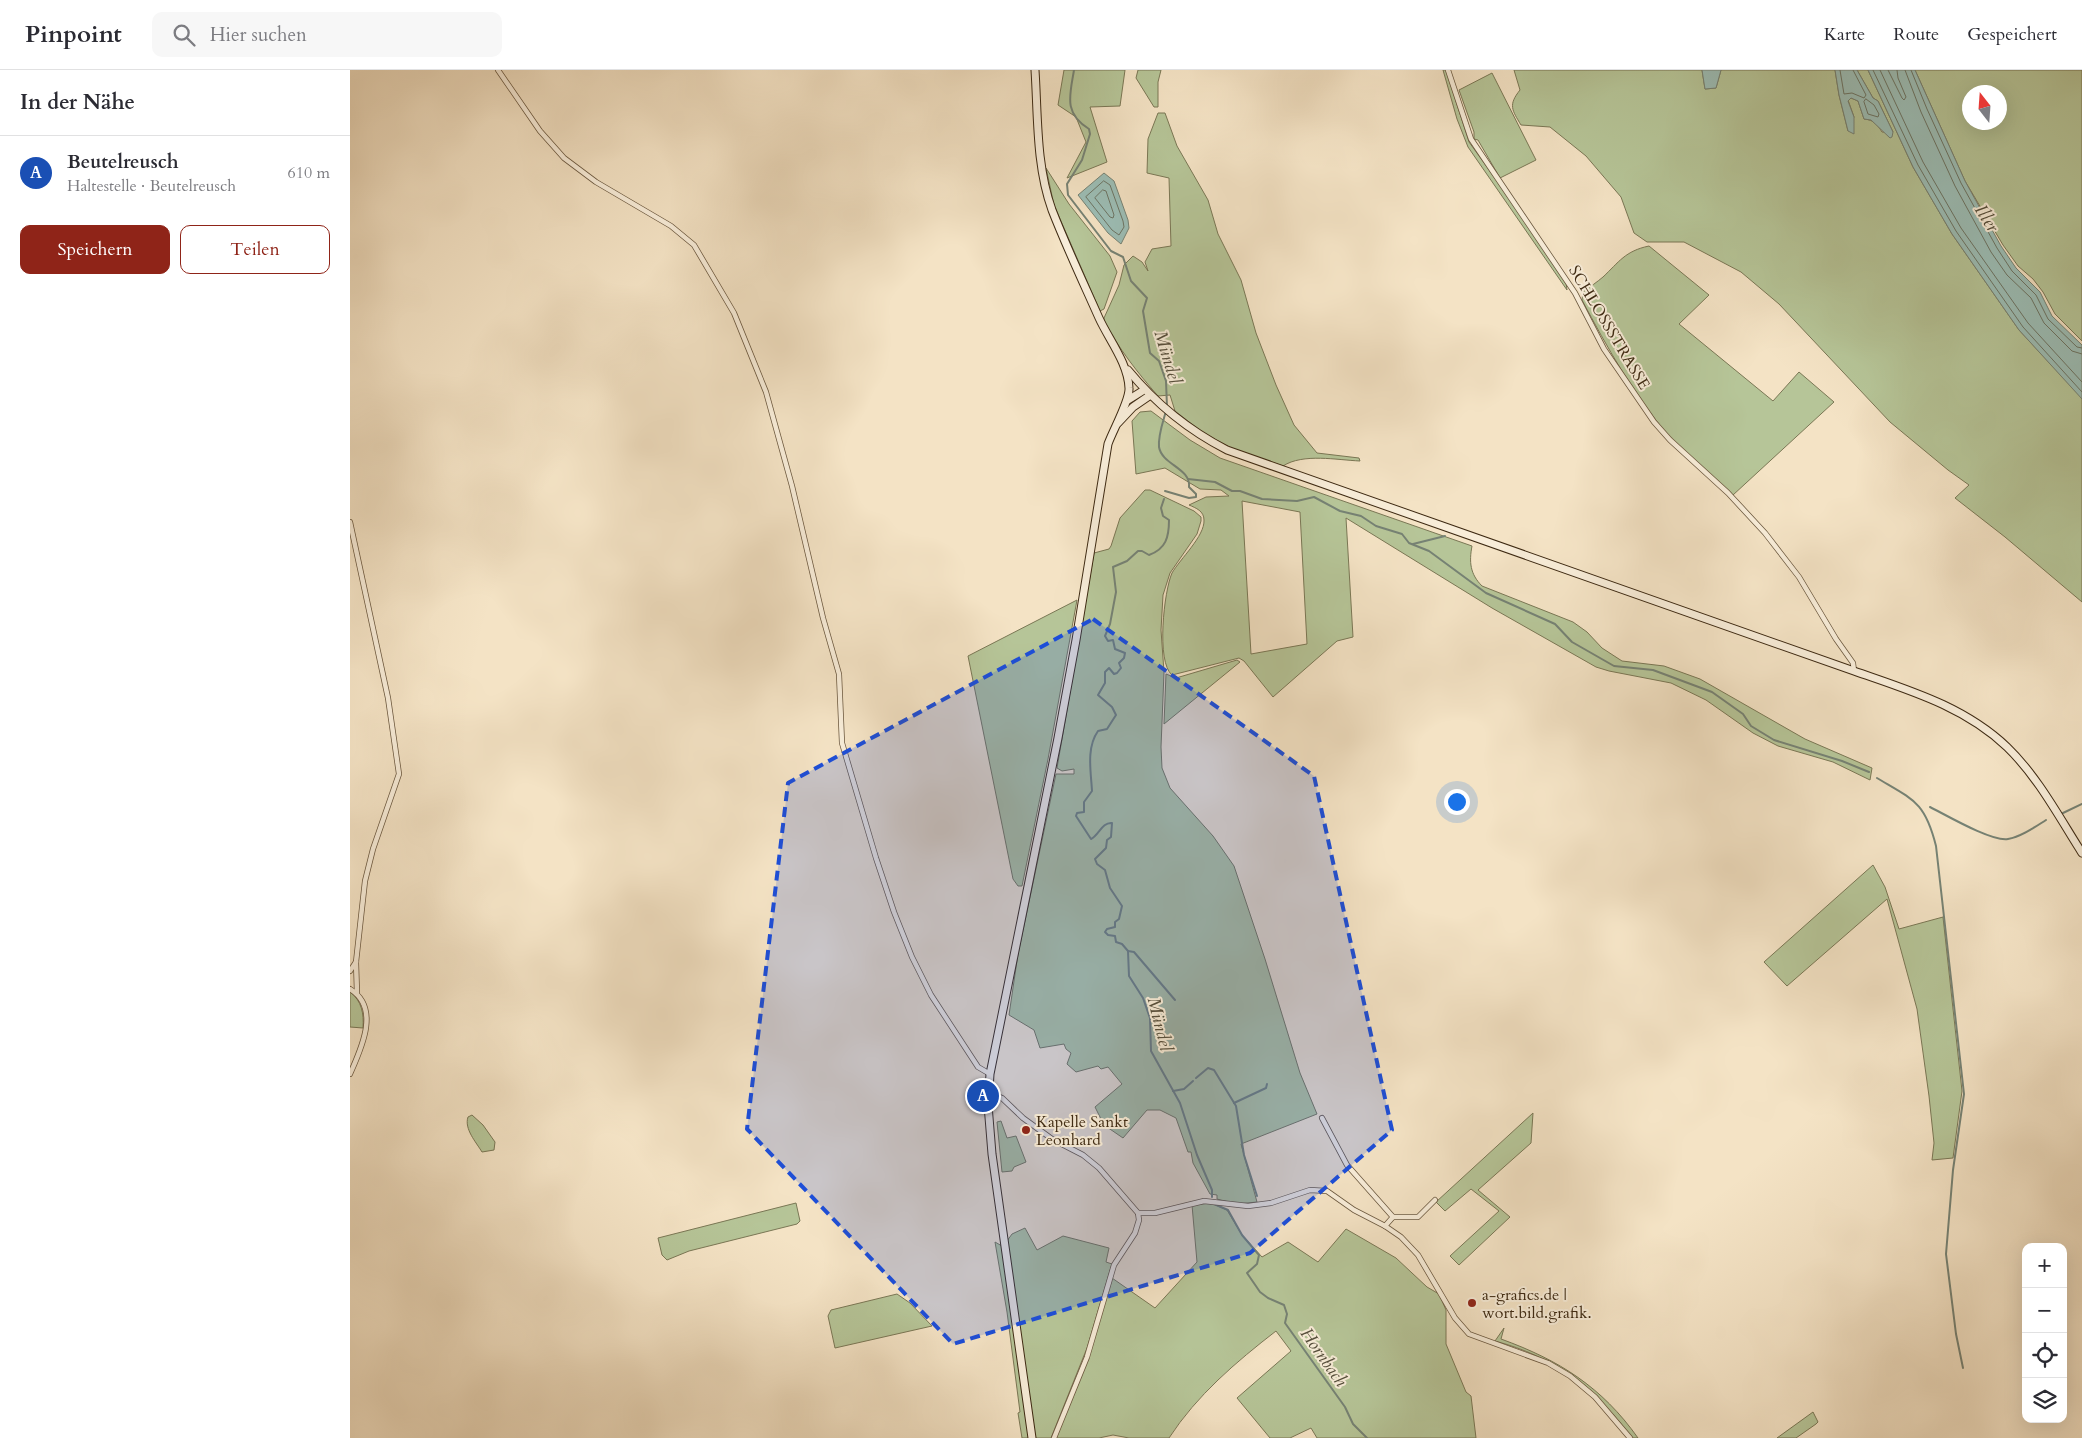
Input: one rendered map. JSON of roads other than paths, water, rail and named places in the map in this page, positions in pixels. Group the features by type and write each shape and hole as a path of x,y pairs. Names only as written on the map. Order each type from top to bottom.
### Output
{"main road":[{"path":"1032,1438 992,1154 988,1092 990,1074 1062,719 1108,444 1128,400 1130,391 1128,377 1122,362 1099,318 1049,200 1042,168 1035,70"},
{"path":"1122,362 1156,401 1206,439 1227,450 1854,671 1931,699 1958,712 1985,729 2007,747 2022,763 2082,853"},
{"path":"1128,400 1147,392"},
{"path":"1115,425 1147,392"}],"street":[{"path":"498,70 540,131 564,158 596,182 671,226 694,245 734,313 766,392 839,674 842,743 894,912 912,957 931,995 978,1067 990,1074"},
{"name":"SCHLOSSSTRASSE","path":"1448,70 1471,138 1575,293 1604,349 1654,422 1670,440 1728,494 1771,541 1799,577 1836,640 1853,663 1854,671"},
{"path":"350,522 388,698 398,774 373,849 365,881 356,962 357,993 365,1007 367,1021 365,1035 350,1074"},
{"path":"350,971 356,962"},
{"path":"350,989 357,993"},
{"path":"988,1092 1002,1098 1018,1114 1052,1139 1083,1155 1099,1168 1138,1213 1139,1220 1134,1233 1114,1265 1101,1315 1087,1357 1054,1438"},
{"path":"1322,1118 1349,1168 1393,1217 1418,1217 1435,1200"},
{"path":"1138,1213 1155,1212 1204,1201 1248,1206 1271,1203 1310,1190 1327,1190 1354,1210 1385,1226 1400,1237 1418,1255 1455,1318 1469,1334 1548,1362 1570,1376 1595,1397 1630,1438"},
{"path":"1385,1226 1393,1217"}],"water":[{"path":"1702,70 1721,70 1716,88 1705,89"},
{"path":"1835,70 1857,70 1873,98 1878,101 1893,132 1892,137 1890,138 1871,120 1864,119 1858,101 1851,98 1848,101 1854,117 1854,134 1848,131"},
{"path":"1868,70 1915,70 1965,181 2001,246 2016,268 2040,292 2052,316 2082,345 2082,399 2019,330 1952,234 1913,167"},
{"path":"1104,173 1114,181 1128,220 1129,228 1121,244 1108,233 1078,195"}],"waterway":[{"name":"Mündel","path":"1074,70 1070,103 1075,117 1089,129 1090,134 1082,160 1067,184 1068,195 1111,251 1123,257 1131,281 1147,298 1143,311 1150,353 1159,361 1166,381 1167,407"},
{"name":"Mündel","path":"1165,491 1189,498 1196,497 1196,494 1189,487 1186,475 1161,453 1159,447 1160,433 1166,411"},
{"path":"1188,479 1215,482 1232,491 1240,491 1262,499 1297,501 1314,497 1340,511 1361,516 1376,526 1402,534 1409,543 1429,551 1486,593 1555,624 1572,642 1614,666 1653,670 1712,692 1743,714 1751,726 1774,740 1842,761 1869,772"},
{"name":"Mündel","path":"1164,499 1161,508 1163,516 1169,520 1167,537 1163,546 1149,555 1138,551 1127,561 1113,567 1116,592 1110,624 1105,636 1108,641 1113,640 1115,649 1125,653 1124,658 1119,663 1121,668 1117,673 1114,674 1109,668 1105,672 1105,683 1098,695 1112,707 1116,715 1107,729 1098,731 1094,738 1090,760 1092,791 1084,802 1084,812 1077,813 1076,816 1091,839 1103,827 1112,823 1111,837 1107,840 1106,848 1095,859 1097,864 1105,870 1110,888 1122,906 1119,919 1115,922 1115,927 1107,929 1105,932 1108,935 1115,936 1116,942 1122,944 1128,951 1134,952 1175,1000"},
{"path":"1413,544 1445,536"},
{"path":"1877,778 1916,804 1927,820 1936,846 1964,1094 1953,1170 1946,1254 1956,1334 1963,1368"},
{"path":"2063,813 2082,804"},
{"path":"1930,807 1981,832 2001,839 2018,836 2046,820"},
{"name":"Mündel","path":"1128,951 1129,976 1143,998 1150,1018 1151,1051 1180,1103 1197,1155 1212,1190 1212,1197"},
{"path":"1196,1078 1208,1068 1214,1070 1236,1106 1244,1155 1257,1196"},
{"path":"1173,1091 1184,1089 1193,1081"},
{"path":"1234,1103 1266,1088 1267,1084"},
{"name":"Hornbach","path":"1214,1204 1228,1210 1242,1235 1259,1255 1257,1264 1247,1273 1260,1292 1284,1305 1287,1314 1285,1323 1345,1407 1353,1424 1367,1438"}],"place":[{"name":"Beutelreusch","path":"983,1096"},
{"name":"Kapelle Sankt Leonhard","path":"1026,1130"},
{"name":"a-grafics.de | wort.bild.grafik.","path":"1472,1303"}],"water label":[{"name":"Iller","path":"1987,218"}]}
